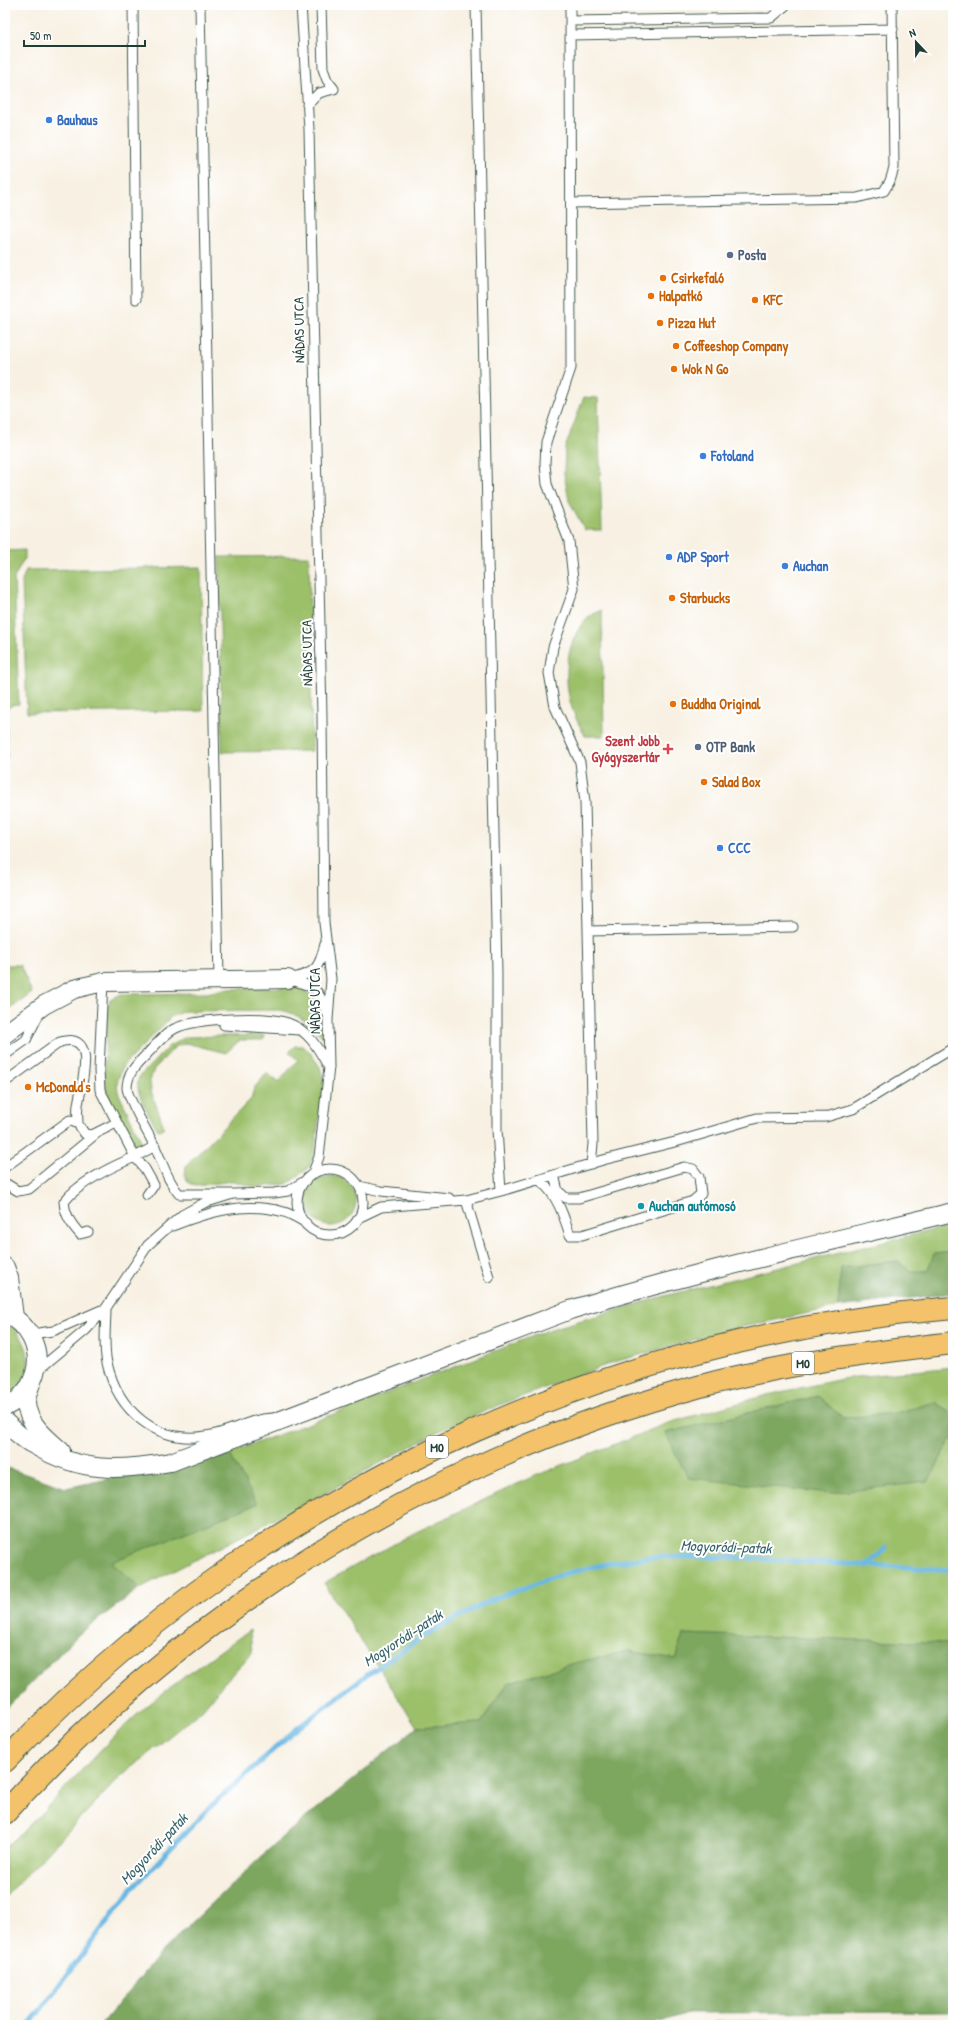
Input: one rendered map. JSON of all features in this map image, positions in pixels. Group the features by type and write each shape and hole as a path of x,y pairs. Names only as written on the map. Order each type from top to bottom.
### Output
{"highway":[{"name":"M0","path":"5,1761 50,1714 94,1675 141,1634 203,1586 267,1543 376,1477 443,1444 568,1392 682,1356 843,1321 953,1308"},
{"name":"M0","path":"5,1813 50,1766 110,1708 149,1674 242,1602 308,1558 406,1502 446,1482 519,1449 588,1422 700,1386 780,1368 853,1354 953,1343"}],"street":[{"path":"5,1034 44,1005 74,989 103,982 288,980"},
{"path":"5,1422 33,1445 76,1464 114,1469 171,1462 525,1325 622,1294 953,1212"},
{"path":"5,1267 9,1278 9,1315 31,1334 37,1353 26,1403 30,1416 41,1434 76,1464"},
{"path":"5,1407 19,1399 32,1380"}],"lane":[{"path":"133,5 136,299"},
{"path":"200,5 219,980"},
{"path":"301,5 307,105"},
{"path":"307,105 319,93 334,89 327,80 323,69 321,5"},
{"path":"476,5 497,965 497,1129 501,1191"},
{"path":"570,5 572,203 571,368 546,442 545,464 550,494 569,541 574,589 553,647 549,673 556,707 580,762 585,802 593,1144 591,1164"},
{"path":"570,21 771,18 786,5"},
{"path":"572,203 857,198 884,192 890,181 894,168 892,5"},
{"path":"570,35 893,28"},
{"name":"NÁDAS UTCA","path":"307,105 309,129 326,939 331,979 328,1020 329,1067 319,1157 308,1178"},
{"path":"588,931 793,927"},
{"path":"288,980 314,971 320,964 326,939"},
{"path":"288,980 306,984 315,989 322,996 328,1020"},
{"path":"103,982 99,1070 100,1090 135,1157 145,1169 154,1185 147,1195"},
{"path":"5,1055 26,1040 44,1005"},
{"path":"167,1228 200,1215 228,1208 256,1208 284,1212 306,1223 317,1231 331,1234 344,1231 352,1226 358,1218 363,1202 359,1186 347,1174 337,1170 325,1169 288,1191 274,1193 179,1194 170,1184 155,1146 127,1090 129,1075 136,1064 173,1029 191,1023 267,1018 289,1023 302,1030 316,1045 329,1067"},
{"path":"5,1082 60,1042 69,1040 80,1043 84,1049 84,1082 78,1106 78,1124 84,1134 92,1135 116,1123"},
{"path":"358,1218 381,1207 466,1200 757,1118 826,1117 853,1109 953,1048"},
{"path":"5,1167 70,1120 78,1124"},
{"path":"5,1183 18,1191 29,1189 100,1131"},
{"path":"88,1232 80,1234 72,1226 65,1212 64,1202 70,1194 119,1164 155,1146"},
{"path":"539,1180 548,1187 560,1206 570,1235 582,1235 693,1201 701,1194 699,1177 693,1169 684,1167 579,1198 566,1198 558,1192 554,1175"},
{"path":"306,1223 299,1210 298,1200 308,1178"},
{"path":"359,1186 381,1191 466,1200"},
{"path":"32,1380 86,1330 106,1308 148,1245 182,1215 198,1206 233,1194"},
{"path":"466,1200 489,1278"},
{"path":"106,1308 107,1362 115,1388 128,1407 139,1419 154,1429 179,1438 207,1436 261,1418 287,1417"},
{"path":"31,1334 53,1331 106,1308"}],"green space":[{"path":"584,397 598,398 602,530 585,530 569,501 564,474 565,448"},
{"path":"25,550 25,557 14,578 19,704 12,705 6,711 7,757 5,757 5,551"},
{"path":"309,556 312,751 222,752 219,557"},
{"path":"201,567 203,711 27,713 22,581 26,570"},
{"path":"602,610 604,736 585,736 571,705 567,683 568,660 570,649 579,628 587,618"},
{"path":"5,965 20,965 32,993 5,1013"},
{"path":"296,987 305,991 316,1001 321,1014 325,1039 300,1017 280,1010 185,1011 172,1016 123,1066 117,1082 118,1092 143,1145 142,1149 133,1146 106,1091 104,1081 107,1007 110,1000 121,994 207,993 224,989"},
{"path":"263,1035 265,1038 262,1040 240,1040 226,1053 186,1043 175,1047 154,1069 150,1081 151,1091 164,1127 161,1130 157,1129 140,1096 138,1083 139,1077 169,1046 186,1037"},
{"path":"295,1046 302,1046 309,1051 320,1067 324,1082 314,1155 309,1168 287,1184 255,1187 233,1181 196,1186 188,1182 185,1175 186,1166 251,1099 254,1088 267,1073 278,1082 298,1060 289,1052"},
{"path":"326,1176 336,1176 349,1183 356,1196 356,1206 349,1219 336,1226 326,1226 317,1222 310,1215 306,1206 306,1196 310,1187 317,1180"},
{"path":"953,1225 953,1252 934,1254 927,1271 911,1272 896,1261 841,1268 838,1307 737,1328 614,1362 507,1402 437,1432 316,1498 140,1588 110,1562 256,1504 229,1453 321,1419 551,1329 668,1295"},
{"path":"953,1252 953,1293 838,1307 841,1268 897,1261 911,1271 927,1271 934,1254"},
{"path":"5,1322 19,1334 27,1350 28,1367 22,1384 5,1399"},
{"path":"953,1367 953,1415 935,1402 896,1413 843,1418 818,1396 666,1433 928,1482 953,1435 953,1643 683,1634 675,1659 629,1651 508,1683 481,1723 417,1727 324,1583 414,1533 530,1478 668,1423 767,1395 847,1378"},
{"path":"818,1396 843,1418 896,1413 935,1402 953,1415 953,1435 928,1482 831,1493 689,1478 674,1452 666,1433"},
{"path":"229,1453 257,1504 111,1562 140,1588 79,1634 5,1710 5,1467 66,1488"},
{"path":"250,1630 252,1653 223,1684 203,1709 122,1775 5,1897 5,1848 40,1815 122,1728 180,1680"},
{"path":"683,1634 953,1643 953,2012 688,2013 651,2025 101,2025 161,1952 280,1839 417,1727 481,1723 508,1683 578,1662 629,1651 675,1659"},
{"path":"718,2022 953,2023 953,2025 703,2025"}],"waterway":[{"path":"867,1566 886,1548"},
{"name":"Mogyoródi-patak","path":"29,2025 131,1890 207,1810 294,1731 357,1682 425,1635 493,1599 563,1574 606,1564 650,1557 727,1557 953,1570"}],"place":[{"name":"Bauhaus","path":"49,120"},
{"name":"Posta","path":"730,255"},
{"name":"Csirkefaló","path":"663,278"},
{"name":"Halpatkó","path":"651,296"},
{"name":"KFC","path":"755,300"},
{"name":"Pizza Hut","path":"660,323"},
{"name":"Coffeeshop Company","path":"676,346"},
{"name":"Wok N Go","path":"674,369"},
{"name":"Fotoland","path":"703,456"},
{"name":"ADP Sport","path":"669,557"},
{"name":"Auchan","path":"785,566"},
{"name":"Starbucks","path":"672,598"},
{"name":"Buddha Original","path":"673,704"},
{"name":"OTP Bank","path":"698,747"},
{"name":"Szent Jobb Gyógyszertár","path":"668,749"},
{"name":"Salad Box","path":"704,782"},
{"name":"CCC","path":"720,848"},
{"name":"McDonald's","path":"28,1087"},
{"name":"Auchan autómosó","path":"641,1206"}]}
